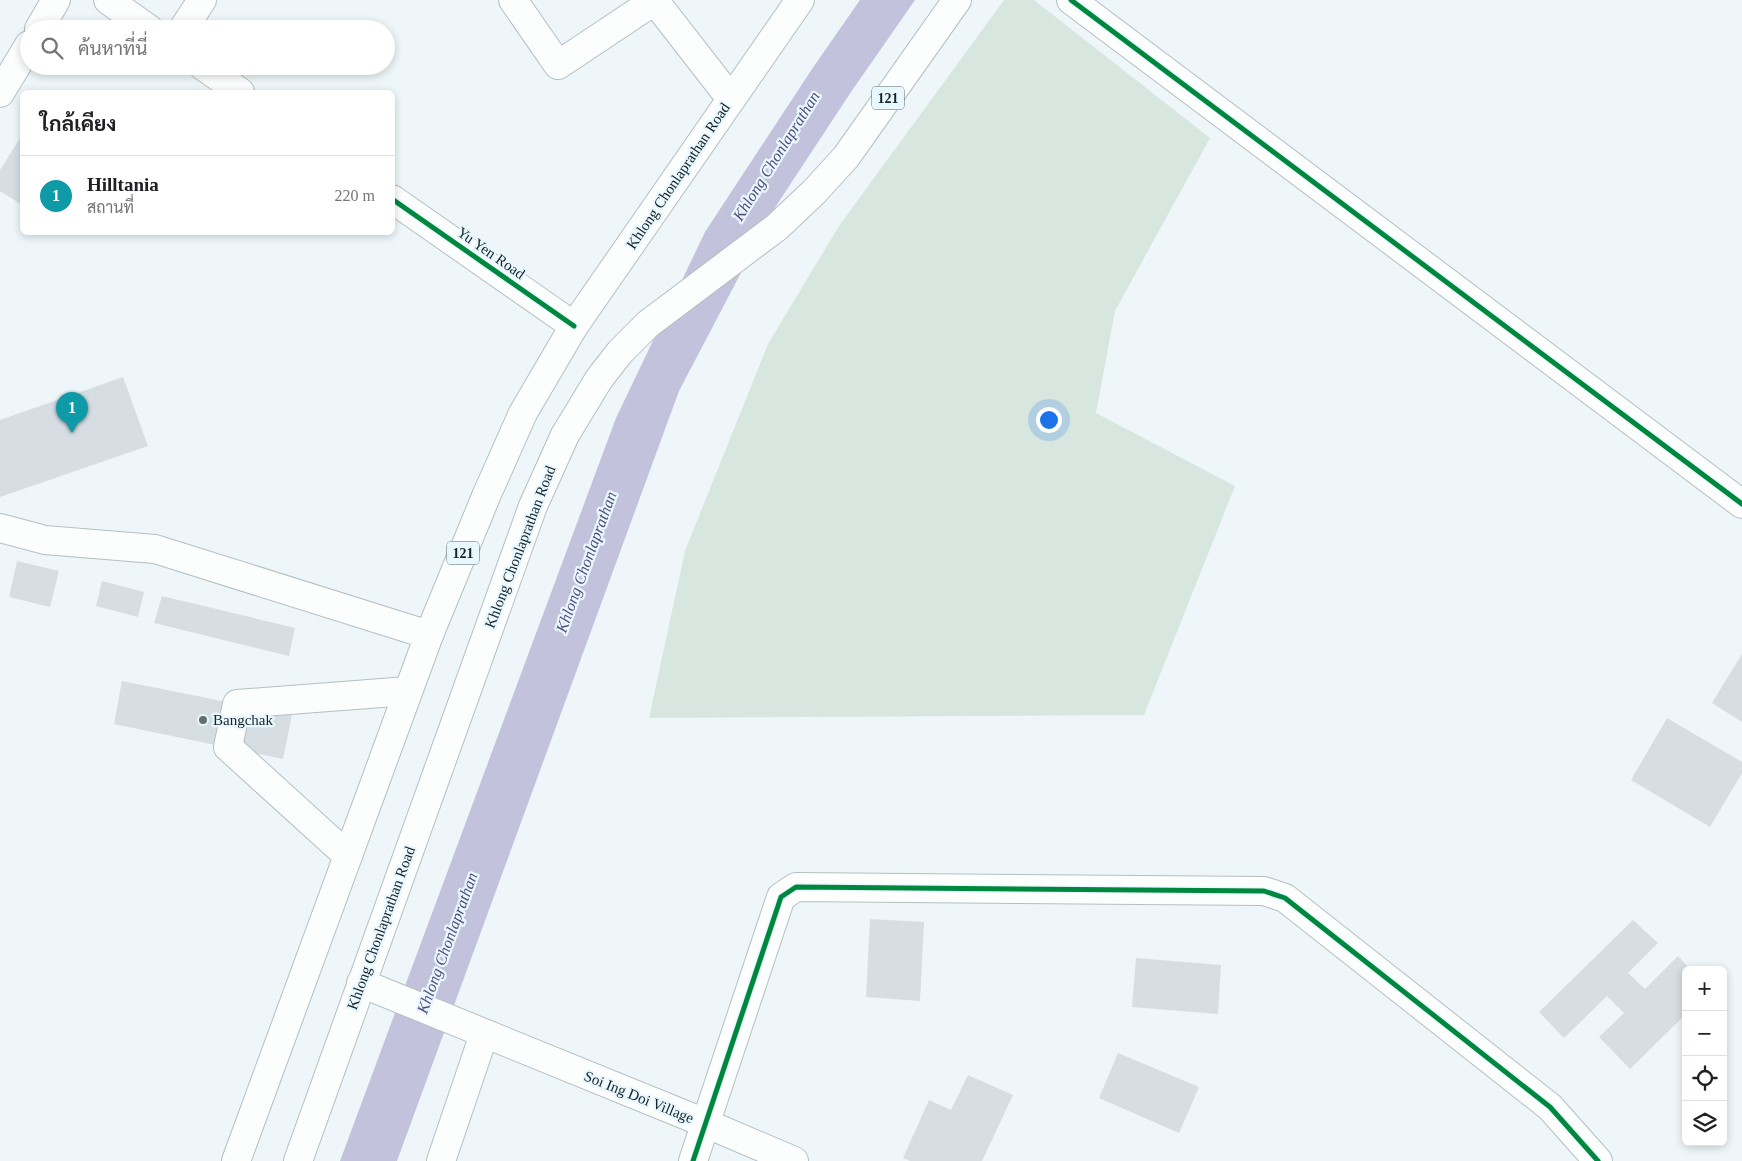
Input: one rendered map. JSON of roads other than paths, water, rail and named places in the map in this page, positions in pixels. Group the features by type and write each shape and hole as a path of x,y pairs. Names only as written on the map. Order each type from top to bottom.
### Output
{"street":[{"path":"44,20 56,0"},
{"path":"108,0 136,20"},
{"path":"189,20 202,0"},
{"path":"512,0 558,64 654,0 731,99"},
{"name":"Khlong Chonlaprathan Road","path":"236,1161 428,635 523,413 574,326 800,0"},
{"name":"Khlong Chonlaprathan Road","path":"298,1161 533,506 565,435 599,379 620,352 648,324 777,227 814,192 846,157 957,0"},
{"path":"1070,0 1742,504"},
{"path":"0,93 20,60"},
{"path":"216,75 237,90"},
{"name":"Yu Yen Road","path":"395,201 574,326"},
{"path":"0,528 46,540 155,549 428,635"},
{"path":"348,856 228,747 237,704 408,692"},
{"path":"694,1161 781,896 796,888 1264,891 1285,898 1550,1108 1598,1161"},
{"name":"Soi Ing Doi Village","path":"361,983 794,1161"},
{"path":"441,1161 484,1034"}],"water":[{"name":"Khlong Chonlaprathan","path":"860,0 915,0 851,92 776,206 679,391 397,1161 340,1161 616,418 705,232 812,69"}],"place":[{"name":"Hilltania","path":"72,433"},
{"name":"Bangchak","path":"203,720"}]}
